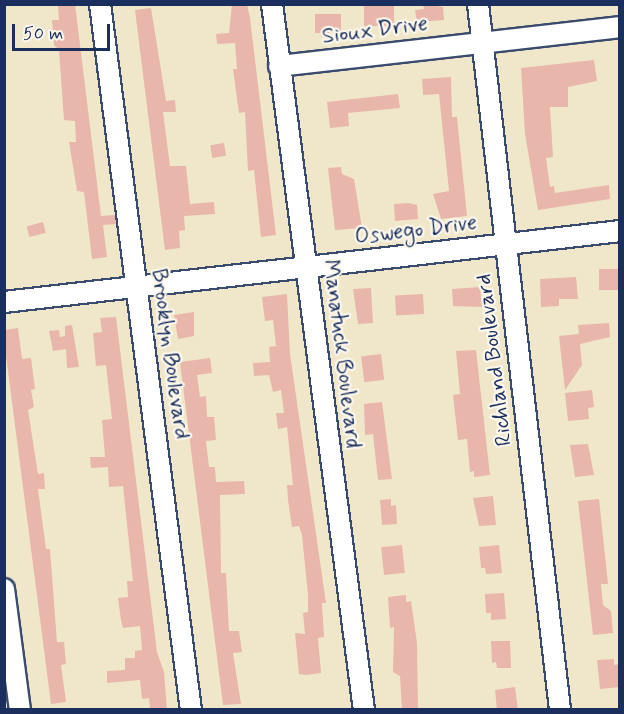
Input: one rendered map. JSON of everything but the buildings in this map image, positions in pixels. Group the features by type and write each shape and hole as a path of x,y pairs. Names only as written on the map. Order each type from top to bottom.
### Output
{"street":[{"name":"Brooklyn Boulevard","path":"100,4 191,710"},
{"name":"Manatuck Boulevard","path":"272,4 364,710"},
{"name":"Richland Boulevard","path":"478,4 560,710"},
{"name":"Sioux Drive","path":"279,66 620,27"},
{"name":"Oswego Drive","path":"4,302 620,231"},
{"path":"4,589 20,710"}]}
